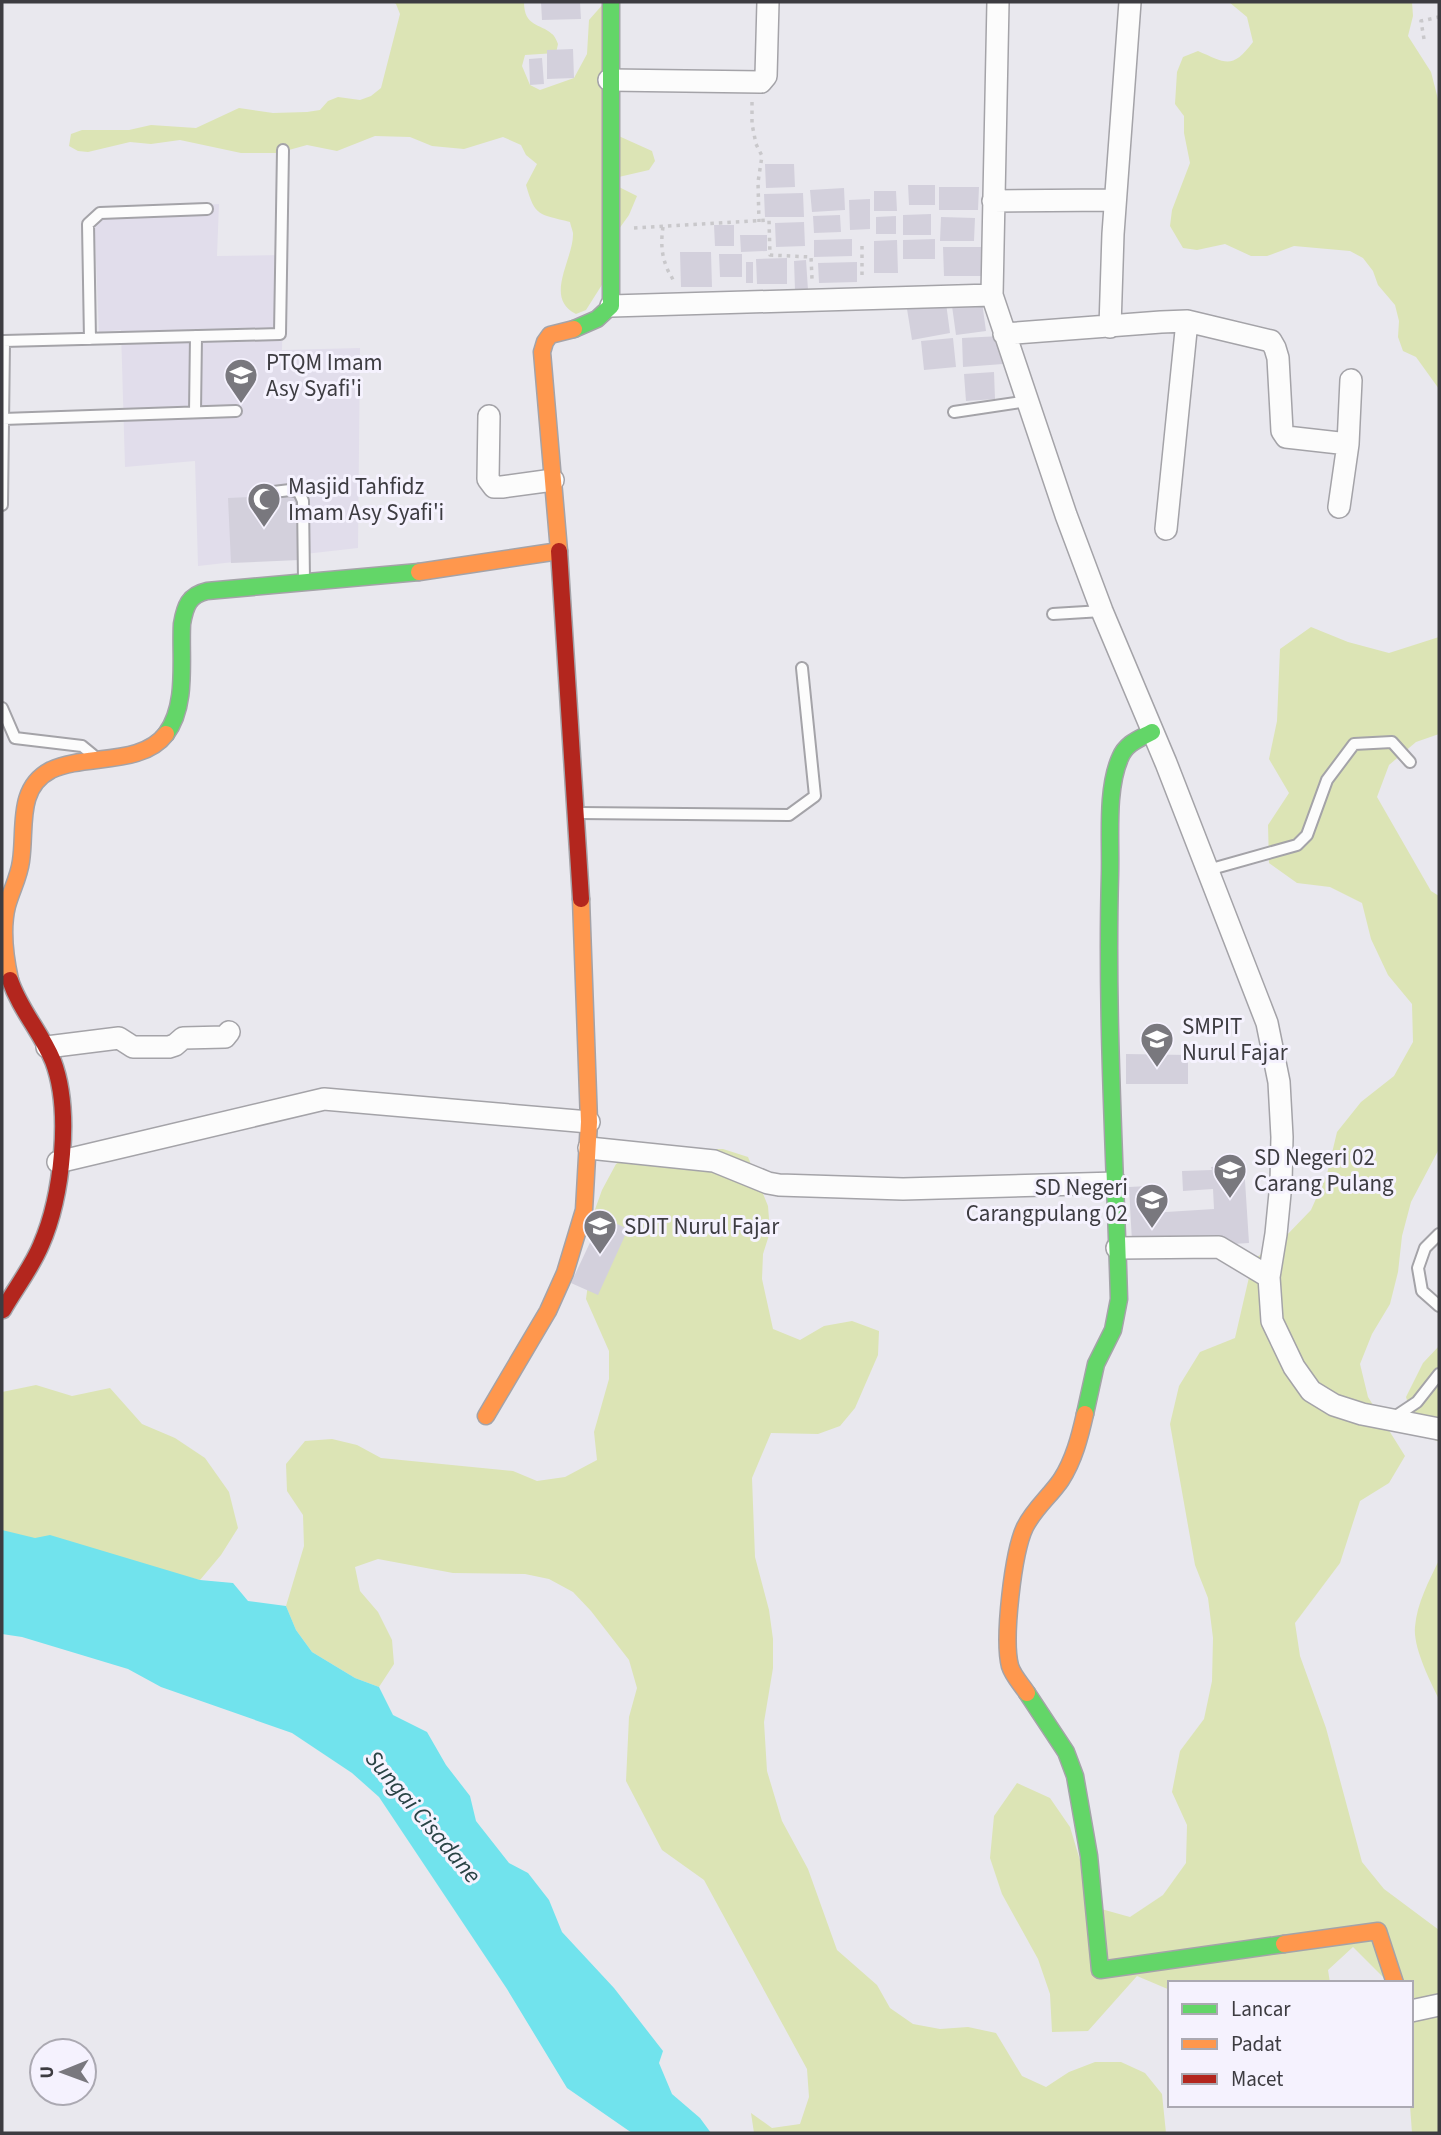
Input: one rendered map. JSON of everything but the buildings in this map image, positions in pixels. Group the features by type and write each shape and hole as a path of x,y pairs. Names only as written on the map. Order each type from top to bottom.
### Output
{"street":[{"path":"486,1416 548,1311 565,1273 584,1210 589,1122 582,914 559,551 541,352 550,335 592,323 601,318 611,306 611,2"},
{"path":"609,80 761,82 766,76 768,2"},
{"path":"998,2 992,295 1066,515 1102,611 1166,763 1267,1023 1279,1082 1282,1137 1281,1183 1269,1278 1272,1321 1294,1367 1311,1391 1334,1405 1362,1415 1439,1429"},
{"path":"1110,327 1115,200 1130,2"},
{"path":"993,201 1115,200"},
{"path":"611,306 992,295"},
{"path":"1166,529 1187,321"},
{"path":"1004,334 1187,321 1271,341 1278,358 1282,431 1286,437 1348,444"},
{"path":"1339,507 1348,444 1351,380"},
{"path":"489,415 488,479 494,486 553,480"},
{"path":"3,1310 42,1243 48,1223 64,1115 61,1090 47,1047 22,1009 5,973 5,919 21,867 24,810 35,780 53,769 148,748 167,735 173,725 181,697 182,617 190,598 197,593 400,575 559,551"},
{"path":"1152,732 1130,743 1121,755 1112,791 1108,933 1119,1299 1113,1330 1095,1366 1079,1439 1065,1475 1033,1513 1017,1551 1008,1654 1011,1669 1066,1752 1075,1776 1089,1856 1100,1969 1378,1931 1394,1981"},
{"path":"47,1047 119,1038 133,1046 169,1047 183,1038 225,1037 229,1032"},
{"path":"58,1162 324,1099 589,1122"},
{"path":"589,1148 714,1161 779,1185 903,1189 1116,1183"},
{"path":"1117,1248 1219,1247 1269,1278"},
{"path":"1413,2011 1439,2005"}],"lane":[{"path":"2,505 4,341 280,334 283,150"},
{"path":"90,339 88,224 100,213 207,209"},
{"path":"195,412 196,337"},
{"path":"954,412 1028,401"},
{"path":"3,419 236,411"},
{"path":"257,494 290,490 299,492 303,501 304,583"},
{"path":"1053,614 1102,611"},
{"path":"576,813 789,815 815,796 802,668"},
{"path":"2,708 15,738 82,746 98,760"},
{"path":"1208,870 1297,845 1307,835 1327,780 1354,744 1392,741 1410,762"},
{"path":"1439,1234 1425,1248 1418,1268 1422,1291 1439,1306"},
{"path":"1390,1420 1418,1402 1439,1374"}],"path":[{"path":"1424,39 1421,21 1439,17"},
{"path":"752,83 752,124 756,144 762,156 758,182 759,222"},
{"path":"611,229 769,220 770,255 811,257 813,301"},
{"path":"663,227 661,245 666,267 674,279 674,304"},
{"path":"862,246 862,298"}],"shaded area":[{"name":"PTQM Imam Asy Syafi'i","path":"219,204 217,256 284,255 282,350 360,348 358,548 198,566 195,461 125,467 121,330 99,332 94,213"}],"green space":[{"path":"393,2 524,2 530,20 553,35 558,44 556,53 525,55 522,66 530,85 540,90 574,78 587,54 589,20 604,3 612,133 652,151 655,161 649,170 610,179 617,186 637,196 629,215 611,240 605,280 586,310 576,314 566,307 562,298 562,277 572,243 570,222 545,215 536,209 526,185 537,164 526,155 521,145 503,137 464,149 432,146 410,137 375,136 337,151 307,145 278,153 241,153 180,140 151,144 130,142 88,152 69,146 71,134 82,130 129,130 151,125 196,128 239,108 273,113 307,112 320,110 328,101 338,97 360,100 371,96 381,88 400,14"},
{"path":"1229,2 1412,2 1413,16 1408,36 1431,72 1439,103 1439,389 1416,357 1403,351 1398,337 1399,321 1395,305 1378,285 1373,271 1363,258 1350,251 1294,246 1267,256 1251,256 1225,244 1197,250 1183,248 1170,226 1172,210 1190,163 1184,133 1184,116 1175,104 1177,72 1183,57 1198,51 1222,61 1234,60 1253,42 1247,17"},
{"path":"1311,627 1348,642 1389,653 1439,637 1439,734 1416,742 1389,765 1377,797 1431,891 1439,896 1439,1149 1411,1202 1390,1304 1372,1334 1360,1364 1368,1397 1405,1456 1389,1483 1360,1501 1340,1563 1295,1623 1300,1656 1326,1728 1362,1862 1384,1889 1439,1930 1439,2133 1412,2133 1413,1981 1387,1981 1353,1947 1328,1970 1330,1981 1168,1981 1168,1989 1137,1976 1088,2031 1052,2032 1050,1994 1038,1959 1002,1894 990,1858 994,1816 1017,1783 1050,1798 1070,1827 1094,1907 1130,1917 1163,1895 1186,1863 1187,1825 1172,1792 1180,1751 1204,1719 1212,1681 1213,1638 1208,1598 1195,1565 1170,1424 1179,1386 1200,1352 1235,1338 1253,1260 1284,1238 1311,1210 1327,1174 1337,1132 1361,1102 1394,1076 1413,1042 1412,1004 1388,975 1371,939 1362,903 1330,887 1297,883 1269,863 1268,825 1289,793 1269,759 1277,721 1280,649"},
{"path":"640,1149 723,1149 748,1157 768,1206 770,1232 763,1254 762,1279 773,1329 800,1340 824,1326 852,1321 879,1331 878,1355 855,1408 840,1426 818,1434 771,1433 752,1478 755,1557 769,1610 773,1639 773,1668 764,1722 767,1771 782,1821 808,1869 837,1950 877,1985 890,2008 913,2024 940,2029 968,2027 996,2033 1022,2076 1046,2087 1069,2072 1095,2062 1121,2062 1145,2073 1162,2094 1166,2133 754,2133 751,2113 772,2128 800,2124 809,2097 807,2069 704,1880 662,1850 626,1781 629,1717 637,1688 629,1660 591,1611 573,1592 549,1579 525,1574 453,1573 378,1559 355,1567 360,1591 378,1612 392,1640 394,1664 379,1687 355,1678 312,1652 296,1630 286,1606 304,1546 303,1515 287,1491 286,1464 305,1441 332,1439 357,1445 381,1458 513,1471 537,1481 565,1477 597,1460 594,1432 609,1379 609,1351 586,1299 594,1242 593,1215 616,1164"},
{"path":"1439,1346 1439,1442 1417,1432 1406,1397 1423,1363"},
{"path":"36,1385 72,1396 110,1388 142,1424 175,1438 205,1458 229,1492 238,1528 221,1555 200,1580 2,1532 2,1392"},
{"path":"1439,1560 1439,1699 1419,1654 1415,1627 1421,1601"}],"water":[{"name":"Sungai Cisadane","path":"2,1530 35,1538 50,1535 200,1580 233,1583 248,1601 286,1606 296,1630 312,1652 355,1678 379,1687 393,1715 427,1732 446,1765 470,1796 476,1821 509,1863 528,1873 549,1900 562,1932 614,1988 663,2051 659,2063 672,2094 700,2118 711,2133 632,2133 567,2088 507,1989 379,1797 352,1773 292,1733 161,1687 128,1669 22,1637 2,1634"}],"traffic: fast":[{"path":"574,329 597,319 611,306 611,2"},
{"path":"166,734 178,709 182,681 183,618 186,607 196,595 207,591 419,572"},
{"path":"1085,1414 1096,1364 1113,1330 1119,1299 1109,980 1111,800 1116,771 1123,753 1133,742 1152,732"},
{"path":"1027,1693 1066,1752 1075,1776 1089,1856 1100,1970 1284,1944"}],"traffic: slow":[{"path":"419,572 559,551 542,352 550,335 574,329"},
{"path":"10,980 4,943 5,915 20,867 25,810 32,787 51,770 143,751 166,734"},
{"path":"486,1416 548,1311 565,1273 584,1210 589,1122 581,899"},
{"path":"1027,1693 1011,1670 1008,1653 1009,1617 1017,1555 1029,1520 1061,1480 1070,1464 1085,1414"},
{"path":"1284,1944 1378,1931 1394,1981"}],"traffic: jam":[{"path":"559,551 581,899"},
{"path":"3,1310 33,1261 48,1225 59,1179 63,1129 59,1081 53,1061 10,980"}],"place":[{"name":"PTQM Imam Asy Syafi'i","path":"241,405"},
{"name":"Masjid Tahfidz Imam Asy Syafi'i","path":"264,529"},
{"name":"SMPIT Nurul Fajar","path":"1157,1069"},
{"name":"SD Negeri 02 Carang Pulang","path":"1230,1200"},
{"name":"SD Negeri Carangpulang 02","path":"1152,1230"},
{"name":"SDIT Nurul Fajar","path":"600,1256"}]}
